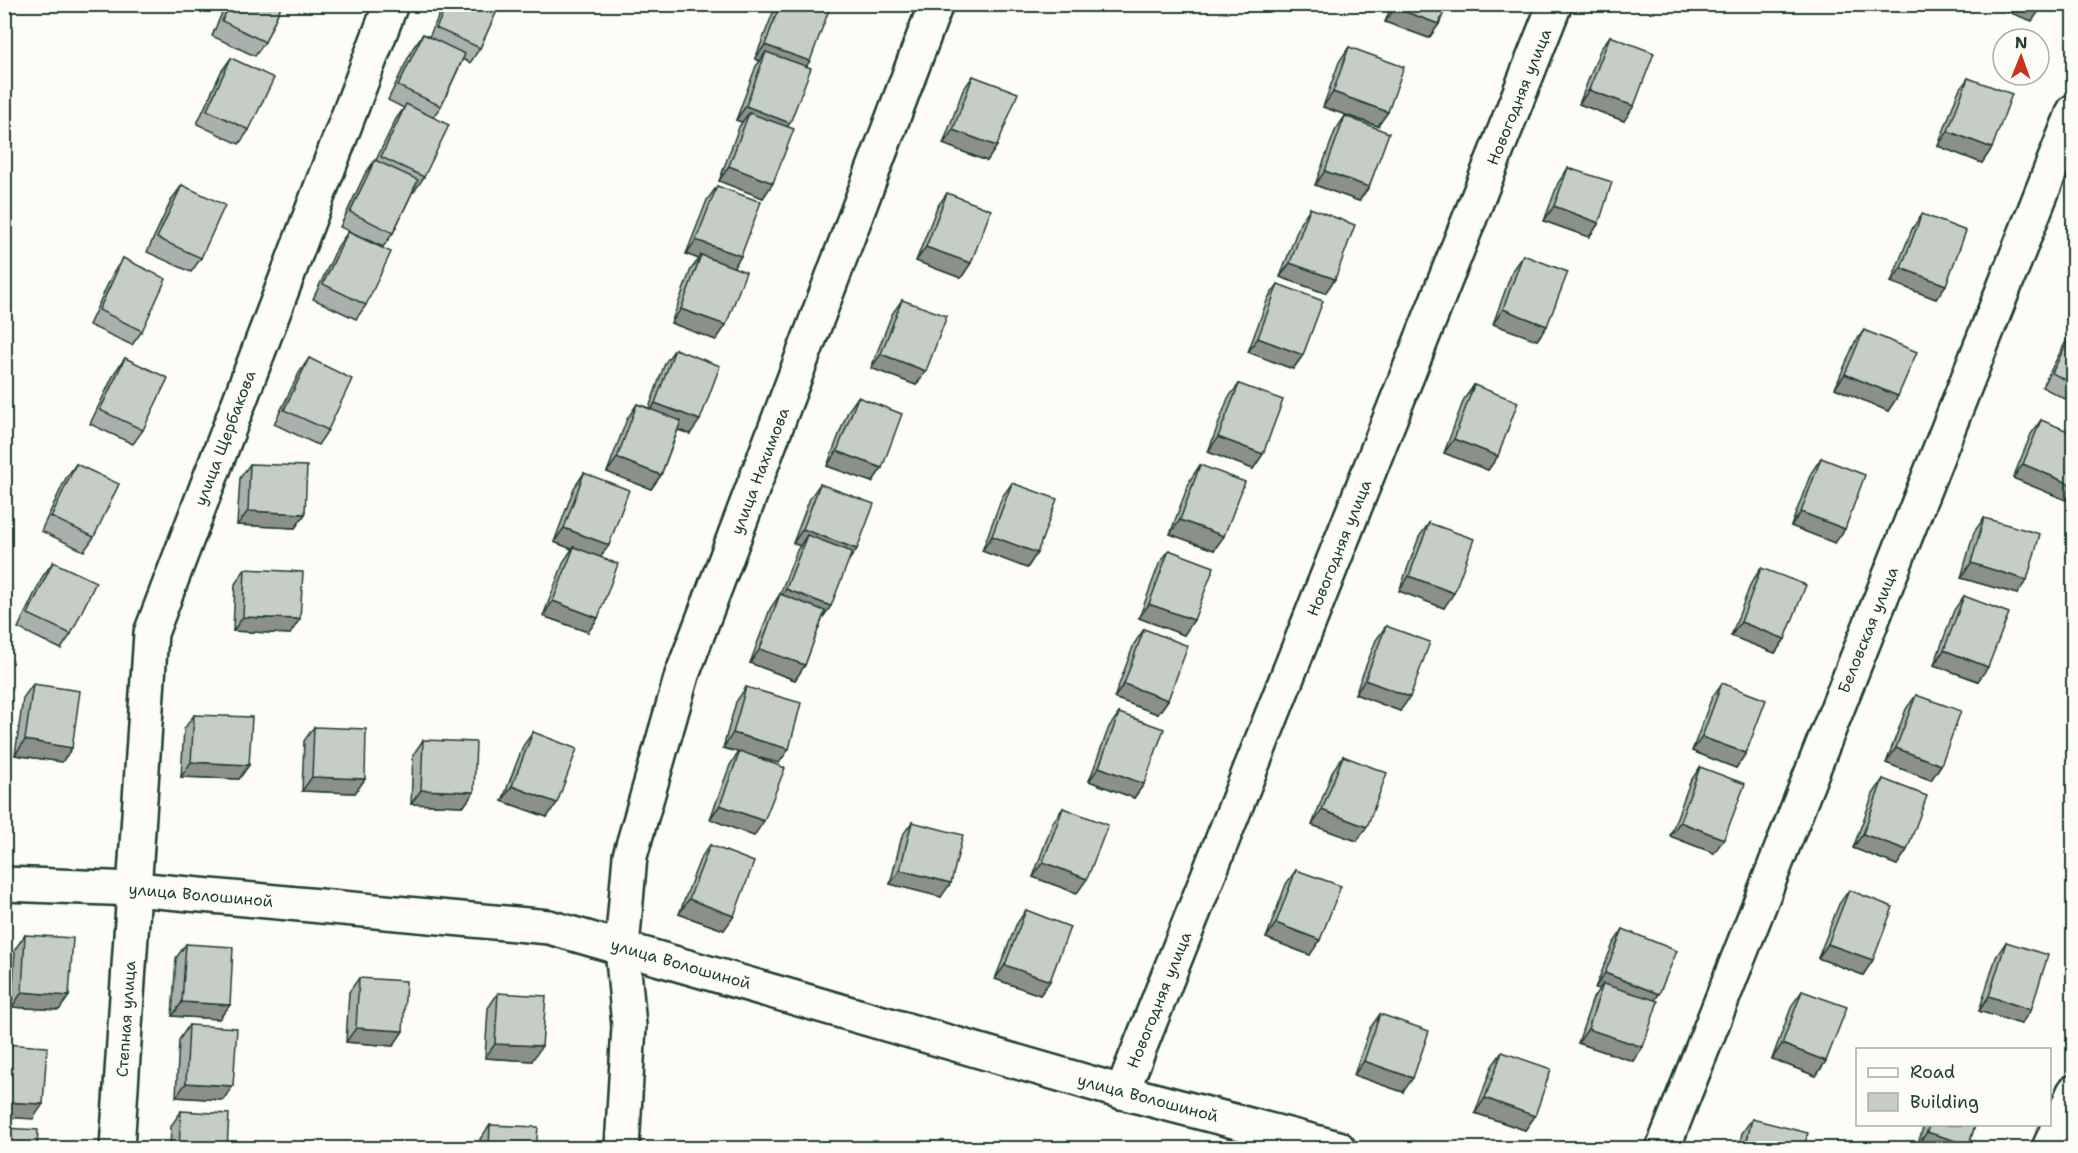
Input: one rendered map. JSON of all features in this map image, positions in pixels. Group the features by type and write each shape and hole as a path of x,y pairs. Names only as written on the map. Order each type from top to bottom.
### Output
{"street":[{"name":"улица Щербакова","path":"135,889 151,633 391,4"},
{"name":"улица Нахимова","path":"622,1149 628,1026 622,947 630,856 682,675 936,4"},
{"name":"Новогодняя улица","path":"1122,1092 1555,4"},
{"name":"Беловская улица","path":"1663,1149 2073,111"},
{"name":"улица Волошиной","path":"4,884 135,889 549,927 1122,1092 1338,1149"},
{"name":"Степная улица","path":"117,1149 135,889"},
{"path":"2049,1149 2073,1092"}],"building":[{"path":"230,4 282,4 265,42 222,21"},
{"path":"448,4 500,4 480,48 436,28"},
{"path":"780,4 823,4 830,7 810,61 765,45"},
{"path":"1396,4 1447,4 1439,24 1395,8"},
{"path":"423,34 465,54 441,106 398,86"},
{"path":"1610,36 1654,53 1634,106 1589,90"},
{"path":"1349,47 1404,67 1388,112 1333,92"},
{"path":"766,52 811,68 790,123 746,106"},
{"path":"231,58 274,78 249,130 207,110"},
{"path":"973,76 1018,93 997,146 953,130"},
{"path":"1968,78 2012,94 1992,148 1948,131"},
{"path":"406,104 449,125 424,177 381,157"},
{"path":"749,113 794,129 773,183 729,166"},
{"path":"1345,116 1389,133 1369,187 1325,171"},
{"path":"375,160 418,180 393,233 350,212"},
{"path":"1568,168 1612,182 1599,223 1554,206"},
{"path":"182,185 225,205 201,258 157,238"},
{"path":"717,186 761,202 741,256 696,240"},
{"path":"947,193 991,210 971,263 926,247"},
{"path":"1310,208 1355,225 1335,279 1290,263"},
{"path":"1922,214 1966,231 1946,285 1901,268"},
{"path":"348,232 391,252 366,305 323,284"},
{"path":"701,255 746,272 726,325 681,309"},
{"path":"1523,255 1568,272 1547,326 1503,309"},
{"path":"123,258 166,279 142,331 99,310"},
{"path":"1278,284 1323,301 1303,355 1258,338"},
{"path":"902,300 947,316 926,371 881,354"},
{"path":"1864,330 1917,352 1898,396 1845,374"},
{"path":"2073,331 2073,384 2052,373"},
{"path":"675,349 720,366 700,420 655,403"},
{"path":"125,358 168,378 143,430 100,410"},
{"path":"309,358 352,379 328,430 284,410"},
{"path":"1239,384 1283,400 1263,454 1218,437"},
{"path":"1474,385 1518,402 1498,456 1454,439"},
{"path":"858,397 902,414 882,468 837,451"},
{"path":"637,404 681,421 661,475 617,458"},
{"path":"2041,420 2073,433 2073,485 2023,464"},
{"path":"1821,458 1865,475 1845,529 1801,512"},
{"path":"76,464 119,484 94,537 51,517"},
{"path":"250,464 307,466 305,514 248,511"},
{"path":"1200,465 1245,482 1224,536 1180,520"},
{"path":"584,473 629,490 609,545 564,528"},
{"path":"1012,483 1057,499 1037,553 992,536"},
{"path":"820,484 874,504 857,549 803,529"},
{"path":"1984,518 2040,534 2027,580 1971,563"},
{"path":"1429,523 1474,539 1454,593 1409,576"},
{"path":"807,535 852,552 831,606 786,589"},
{"path":"574,547 618,564 598,618 553,601"},
{"path":"1169,550 1214,567 1194,620 1149,604"},
{"path":"53,562 96,582 71,634 28,614"},
{"path":"1761,568 1806,585 1785,639 1741,622"},
{"path":"245,569 303,572 300,619 243,617"},
{"path":"780,594 825,611 805,665 760,649"},
{"path":"1964,596 2009,613 1988,667 1944,650"},
{"path":"1386,626 1430,642 1410,697 1365,680"},
{"path":"1144,629 1188,646 1168,700 1124,684"},
{"path":"1722,683 1766,700 1746,753 1702,737"},
{"path":"33,684 80,691 72,748 25,740"},
{"path":"746,687 801,703 789,749 733,733"},
{"path":"1916,695 1961,711 1941,765 1896,748"},
{"path":"1119,713 1164,729 1144,784 1099,767"},
{"path":"194,715 252,717 249,765 191,762"},
{"path":"314,727 366,729 365,779 312,777"},
{"path":"533,732 577,749 557,803 512,786"},
{"path":"423,740 476,742 474,792 421,790"},
{"path":"740,751 785,768 764,821 720,805"},
{"path":"1343,756 1387,773 1367,827 1322,810"},
{"path":"1700,767 1745,784 1724,839 1680,822"},
{"path":"1883,779 1927,796 1907,850 1863,834"},
{"path":"1063,808 1108,825 1087,879 1043,862"},
{"path":"912,822 963,835 951,883 900,870"},
{"path":"710,845 754,862 734,916 689,899"},
{"path":"1296,870 1341,886 1320,940 1276,923"},
{"path":"1849,890 1893,907 1873,960 1828,944"},
{"path":"1026,910 1070,927 1050,981 1005,965"},
{"path":"1623,929 1677,951 1659,994 1605,973"},
{"path":"25,935 73,938 69,996 22,992"},
{"path":"2006,942 2048,955 2031,1010 1989,996"},
{"path":"186,944 233,947 230,1005 182,1002"},
{"path":"359,978 406,981 403,1031 356,1028"},
{"path":"1603,984 1658,1001 1643,1047 1588,1029"},
{"path":"1802,991 1847,1007 1826,1061 1782,1044"},
{"path":"498,993 546,996 542,1046 495,1044"},
{"path":"1380,1014 1429,1031 1413,1078 1364,1061"},
{"path":"189,1025 237,1028 233,1086 186,1083"},
{"path":"4,1044 47,1047 43,1104 4,1102"},
{"path":"1502,1052 1551,1069 1535,1116 1485,1098"},
{"path":"181,1111 229,1114 227,1149 179,1149"},
{"path":"1752,1119 1808,1133 1804,1149 1745,1149"},
{"path":"490,1125 538,1127 536,1149 489,1149"},
{"path":"1929,1126 1975,1126 1969,1145 1927,1132"},
{"path":"4,1128 38,1130 37,1149 4,1149"}]}
